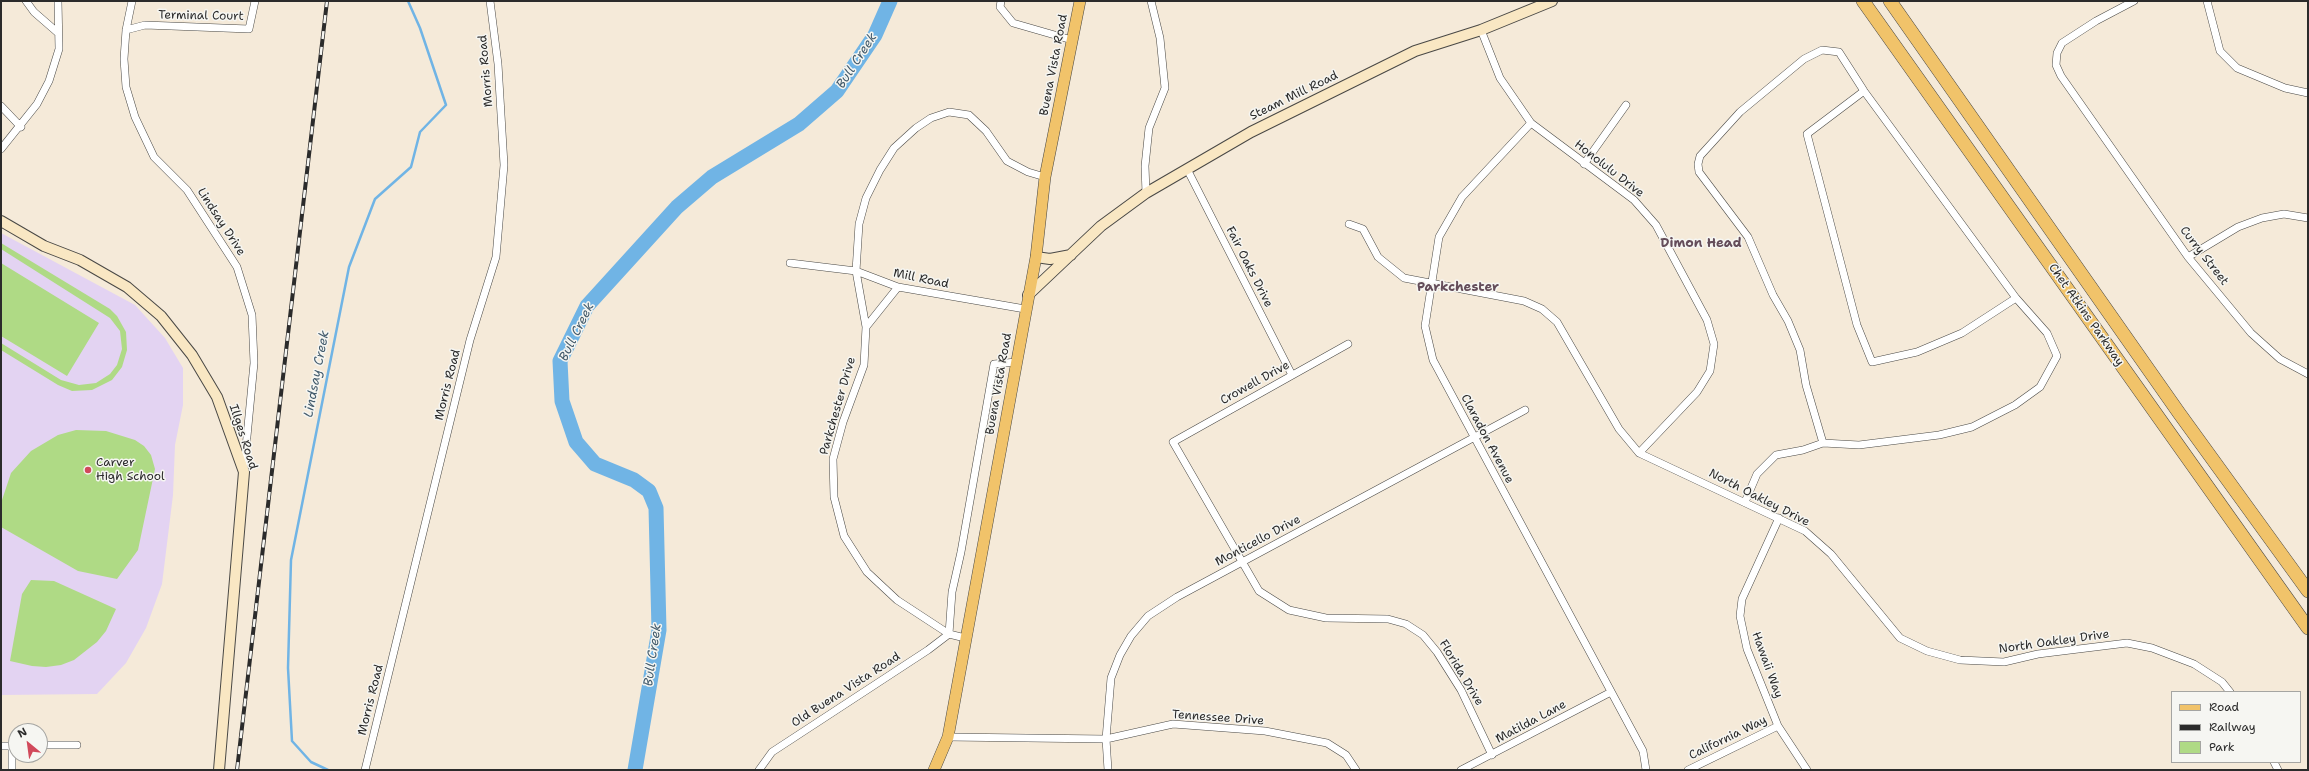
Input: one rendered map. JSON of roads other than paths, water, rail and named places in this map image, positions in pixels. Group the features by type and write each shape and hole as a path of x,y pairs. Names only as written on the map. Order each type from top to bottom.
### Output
{"highway":[{"name":"Chet Atkins Parkway","path":"1863,1 2308,628"},
{"name":"Chet Atkins Parkway","path":"1890,1 2179,413 2308,592"}],"main road":[{"name":"Buena Vista Road","path":"934,770 948,737 1017,362 1025,309 1036,257 1045,177 1080,1"}],"street":[{"path":"26,1 34,12 57,32"},
{"path":"1,149 21,126 37,104 49,81 58,49 58,1"},
{"name":"Lindsay Drive","path":"132,1 126,30 124,59 126,87 135,117 154,157 187,190 237,267 252,314 254,363 244,472"},
{"name":"Terminal Court","path":"126,30 145,25 249,29 255,1"},
{"name":"Morris Road","path":"366,768 470,340 496,257 504,165 498,64 490,1"},
{"path":"1001,1 1000,7 1013,23 1072,40"},
{"path":"1146,193 1145,166 1149,128 1165,88 1160,38 1151,1"},
{"name":"Steam Mill Road","path":"1028,295 1101,226 1146,193 1251,132 1415,51 1481,30 1552,1"},
{"name":"Curry Street","path":"2134,1 2071,36 2062,43 2057,53 2056,65 2061,76 2188,257 2251,332 2280,359 2308,374"},
{"path":"2207,1 2220,51 2237,68 2278,85 2308,93"},
{"name":"Honolulu Drive","path":"1481,30 1500,78 1531,123 1634,200 1656,225 1707,320 1714,344 1710,371 1697,392 1639,453"},
{"path":"1745,502 1757,474 1776,455 1803,450 1823,443 1859,445 1939,435 1972,427 2015,405 2040,387 2057,356 2047,333 2016,298 1864,91 1839,52 1822,50 1804,59 1740,112 1700,156 1698,164 1700,172 1748,237 1773,295 1788,321 1800,350 1806,385 1823,443"},
{"path":"1864,91 1807,134 1857,325 1872,362 1917,352 1962,333 2016,298"},
{"path":"1584,164 1626,105"},
{"path":"1,106 21,126"},
{"name":"Parkchester Drive","path":"965,638 949,634 897,600 867,572 844,536 834,497 833,459 843,422 864,365 866,326 856,271 859,224 866,198 894,148 916,128 931,118 949,112 969,115 986,132 1007,161 1028,172 1045,177"},
{"name":"Claradon Avenue","path":"1531,123 1462,197 1439,237 1430,283 1425,326 1433,360 1643,751 1646,770"},
{"name":"Fair Oaks Drive","path":"1188,169 1292,375"},
{"path":"2188,257 2238,227 2262,218 2284,214 2308,218"},
{"name":"Illges Road","path":"1,221 44,246 80,260 127,287 161,316 192,355 216,397 244,472 221,768"},
{"name":"North Oakley Drive","path":"1349,224 1363,229 1378,257 1404,278 1524,301 1542,309 1558,322 1619,429 1639,453 1805,531 1831,554 1900,638 1927,651 1960,660 2004,662 2038,654 2127,643 2152,648 2194,664 2222,682 2229,691"},
{"path":"1036,257 1050,259 1071,255"},
{"name":"Mill Road","path":"790,263 856,271 898,287 1025,309"},
{"path":"866,326 898,287"},
{"name":"Crowell Drive","path":"1173,442 1348,344"},
{"path":"949,634 952,592 962,552 994,364 1017,362"},
{"name":"Monticello Drive","path":"1108,770 1106,739 1111,678 1120,655 1131,636 1148,616 1177,597 1525,410"},
{"name":"Florida Drive","path":"1173,442 1241,563 1259,591 1289,610 1326,618 1388,619 1406,624 1423,635 1437,652 1461,690 1492,755"},
{"name":"Hawaii Way","path":"1779,518 1742,599 1740,616 1747,649 1778,726 1808,770"},
{"name":"Old Buena Vista Road","path":"759,770 772,752 928,650 949,634"},
{"name":"Matilda Lane","path":"1461,770 1611,692"},
{"name":"Tennessee Drive","path":"948,737 1106,739 1173,724 1265,731 1327,743 1346,755 1356,770"},
{"name":"California Way","path":"1688,770 1778,726"},
{"path":"48,746 77,745"}],"waterway":[{"name":"Lindsay Creek","path":"328,770 311,762 292,741 288,668 291,560 349,267 375,199 411,167 420,132 446,105 420,28 408,1"},
{"name":"Bull Creek","path":"635,770 659,630 656,508 649,491 634,480 595,464 576,442 562,401 560,361 587,306 677,207 712,177 799,124 837,91 875,35 890,1"}],"railway":[{"path":"237,770 327,1"}],"place":[{"name":"Carver High School","path":"88,470"}],"district":[{"name":"Dimon Head","path":"1701,244"},
{"name":"Parkchester","path":"1458,288"}]}
